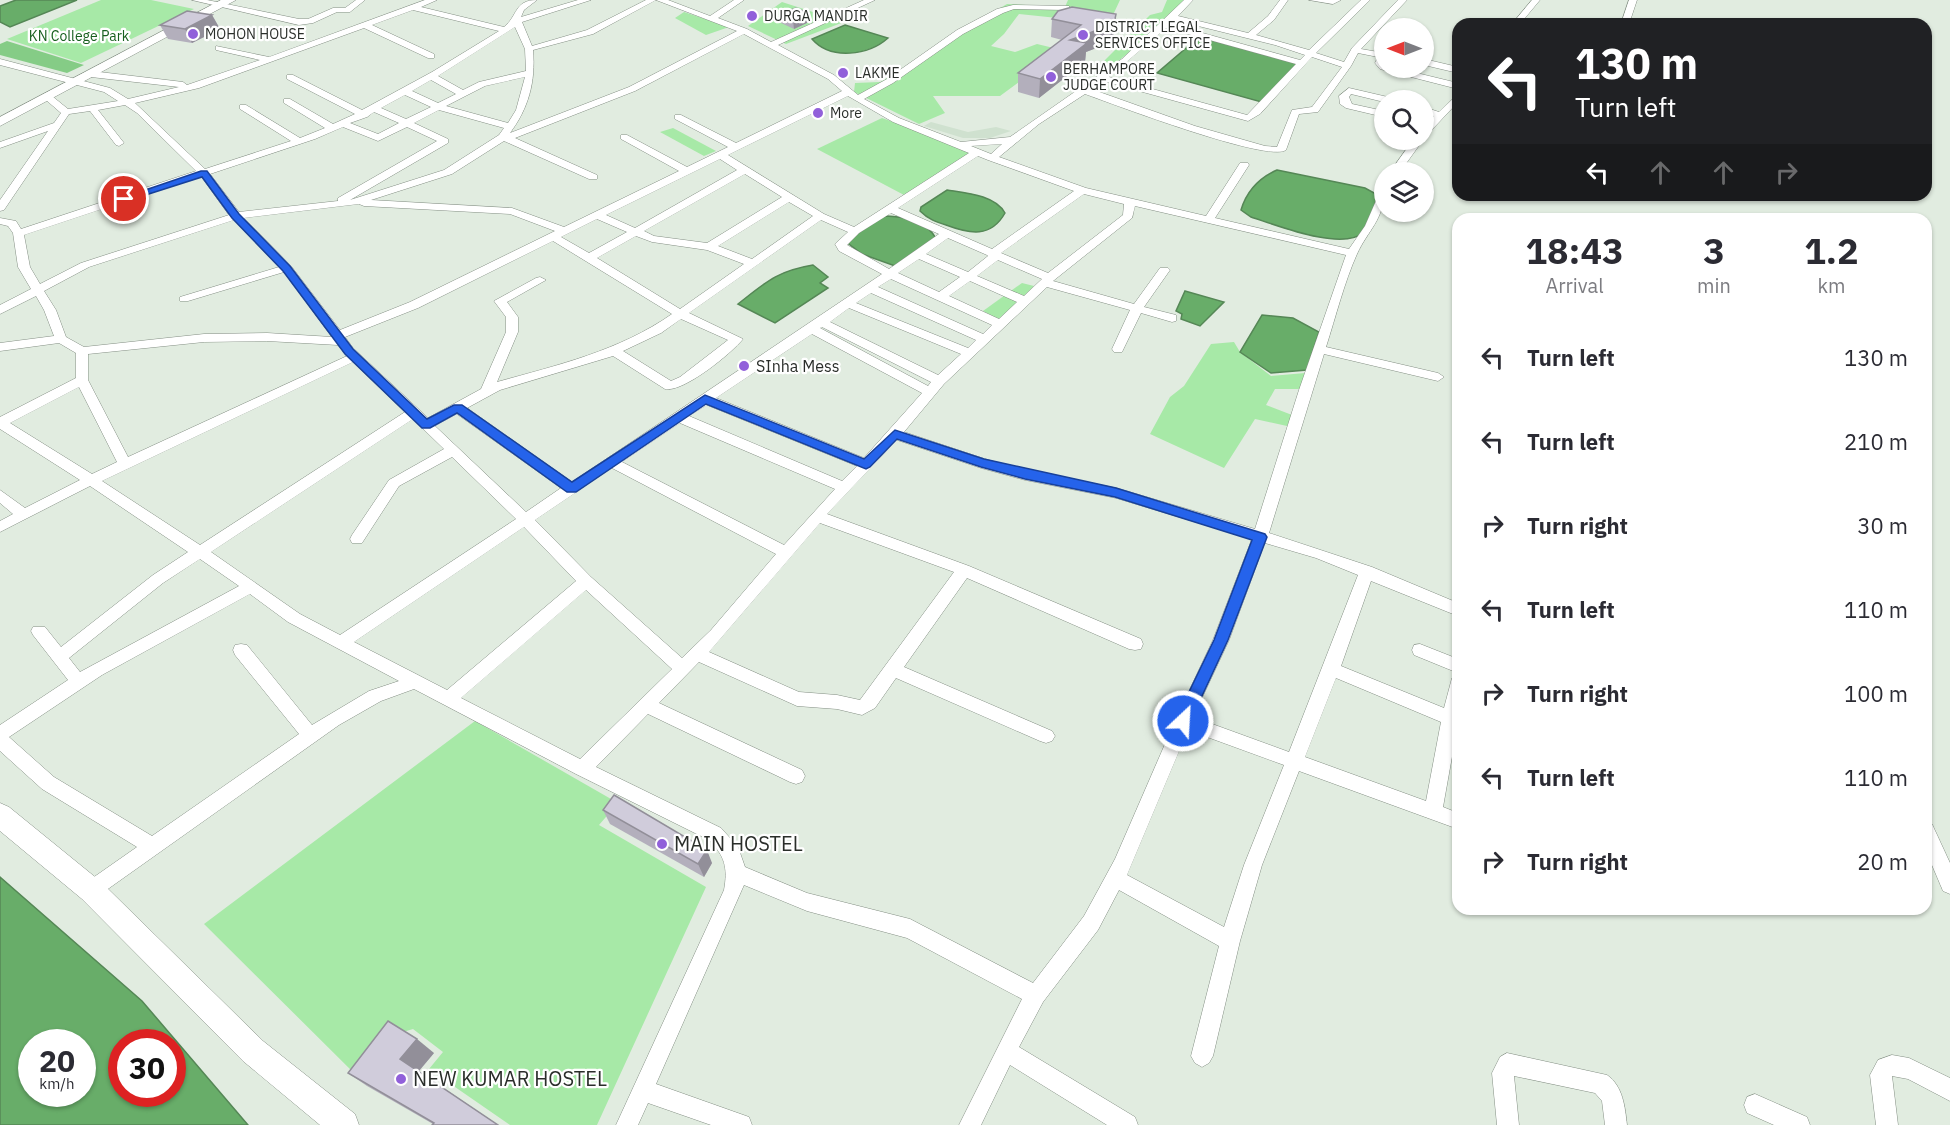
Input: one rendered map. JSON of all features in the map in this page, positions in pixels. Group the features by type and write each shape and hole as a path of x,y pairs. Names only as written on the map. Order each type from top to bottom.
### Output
{"street":[{"path":"196,0 306,22 333,10 347,10 361,0"},
{"path":"0,122 230,0"},
{"path":"347,0 361,0"},
{"path":"0,208 66,112 129,102 193,87 433,0"},
{"path":"505,137 521,111 531,73 529,49 518,21 518,12 533,0"},
{"path":"18,233 204,173 344,124 376,109 432,77 518,21 587,0"},
{"path":"529,49 590,32 652,0"},
{"path":"711,19 740,0"},
{"path":"771,45 872,0"},
{"path":"1000,324 939,298 841,247 855,231 889,208 1010,140 1101,78 1164,26 1189,0"},
{"path":"1251,35 1271,18 1284,0"},
{"path":"1313,0 1332,2 1336,0"},
{"path":"1101,78 1246,118 1257,112 1310,54 1366,0"},
{"path":"1084,90 1192,128 1280,151 1284,147 1296,112 1316,110 1347,66 1355,50 1403,0"},
{"path":"1521,18 1536,0"},
{"path":"1626,18 1633,0"},
{"path":"668,1 744,31 771,45 831,77 853,95 896,120 1129,209 1148,207 1352,253"},
{"path":"0,221 12,224 18,233 24,267 50,310 61,339 81,351 204,338 340,338 414,305 719,154 890,81 960,32 1000,11 1013,7 1066,8"},
{"path":"415,8 506,30"},
{"path":"1172,17 1251,35 1347,66"},
{"path":"365,25 431,56"},
{"path":"1164,26 1302,63"},
{"path":"351,203 438,177 505,137 632,89 744,31"},
{"path":"219,48 270,59"},
{"path":"1355,50 1374,54"},
{"path":"0,62 107,90 129,102 204,173 236,216 287,268 354,357 526,520 586,581 683,669"},
{"path":"1434,64 1452,69"},
{"path":"344,124 375,139 482,84 531,73"},
{"path":"91,74 193,87"},
{"path":"290,77 364,115"},
{"path":"432,77 462,94"},
{"path":"1426,78 1452,84"},
{"path":"1374,96 1351,91 1344,93 1344,101 1349,106 1374,112"},
{"path":"406,92 439,107 511,127"},
{"path":"49,98 66,112"},
{"path":"287,100 333,128"},
{"path":"1434,119 1452,103"},
{"path":"243,107 298,141"},
{"path":"92,108 119,143"},
{"path":"337,204 445,141 376,109"},
{"path":"1434,113 1440,115"},
{"path":"678,117 735,147"},
{"path":"0,145 56,125"},
{"path":"505,137 593,177"},
{"path":"624,137 685,170"},
{"path":"962,145 1010,140"},
{"path":"719,154 820,216 855,231"},
{"path":"1208,221 1244,165"},
{"path":"590,258 746,169"},
{"path":"0,188 15,186"},
{"path":"939,298 1082,190"},
{"path":"709,247 789,198"},
{"path":"0,310 85,265 236,216 351,203 512,211 564,231"},
{"path":"889,208 1048,280 1172,318"},
{"path":"582,769 697,654 817,516 895,434 934,387 1048,280 1129,209"},
{"path":"597,215 664,242 709,247 753,263"},
{"path":"426,425 486,392 521,378 615,351 657,330 820,216"},
{"path":"970,1125 1036,996 1091,923 1116,879 1183,721 1221,640 1260,537 1319,349 1352,253 1374,217"},
{"path":"340,643 526,520 947,234"},
{"path":"554,237 680,314 737,339 685,380 670,386 615,351"},
{"path":"918,254 1025,301"},
{"path":"184,299 287,268"},
{"path":"1118,349 1137,308 1164,270"},
{"path":"486,392 512,332 512,317 500,301 540,280"},
{"path":"870,288 985,339"},
{"path":"847,303 970,352"},
{"path":"815,325 934,387"},
{"path":"0,347 61,339"},
{"path":"1319,349 1438,376"},
{"path":"81,351 82,380 125,464"},
{"path":"0,527 125,464 354,357"},
{"path":"0,423 82,380"},
{"path":"705,399 866,464"},
{"path":"458,408 572,489"},
{"path":"59,657 138,593 413,413"},
{"path":"678,417 844,487"},
{"path":"0,423 92,480 251,586 294,618 582,769 715,834 732,853 736,859 737,873 733,891 627,1125"},
{"path":"895,434 981,463 1025,475 1116,493 1321,554 1452,607"},
{"path":"357,539 394,483 453,450"},
{"path":"612,462 630,474 786,552"},
{"path":"0,495 24,515"},
{"path":"817,516 964,570 1135,644"},
{"path":"697,654 797,699 837,702 858,708 869,703 964,570"},
{"path":"1202,1056 1230,941 1260,847 1331,669 1367,571"},
{"path":"448,699 586,581"},
{"path":"0,734 78,681 251,586"},
{"path":"39,631 78,681"},
{"path":"241,650 310,735"},
{"path":"1420,650 1452,663"},
{"path":"893,669 1046,736"},
{"path":"1331,669 1437,714 1448,717 1451,715"},
{"path":"91,890 310,735 375,696 415,682"},
{"path":"646,705 796,776"},
{"path":"1433,812 1452,711"},
{"path":"1183,721 1452,818"},
{"path":"0,740 48,783 152,846"},
{"path":"0,814 91,890 253,1051 344,1125"},
{"path":"1932,843 1950,883"},
{"path":"737,873 800,899 920,933 1036,996"},
{"path":"1116,879 1230,941"},
{"path":"1006,1051 1127,1125"},
{"path":"1508,1125 1503,1073 1508,1064 1599,1083 1608,1087 1612,1095 1616,1125"},
{"path":"1887,1125 1881,1075 1885,1067 1891,1065 1905,1068 1950,1090"},
{"path":"643,1090 741,1125"},
{"path":"1755,1106 1798,1125"}],"shaded area":[{"path":"16,0 77,0 10,27 0,22 0,6"},
{"path":"845,25 888,38 861,52 850,53 829,51 812,39"},
{"path":"1199,37 1302,62 1265,103 1157,73"},
{"path":"7,41 84,65 67,73 0,55 0,44"},
{"path":"931,122 968,132 996,127 1011,131 990,138 963,138 924,126"},
{"path":"1277,170 1365,188 1374,193 1374,214 1364,232 1354,237 1341,239 1309,235 1276,226 1251,217 1241,210 1254,186"},
{"path":"947,190 987,199 994,202 1005,213 993,227 972,232 935,221 920,211 921,207"},
{"path":"887,216 916,221 928,228 937,240 895,266 862,254 845,241 877,218"},
{"path":"813,265 828,277 820,283 828,288 775,323 738,304 772,278"},
{"path":"1185,291 1224,302 1200,326 1181,319 1182,314 1176,311"},
{"path":"1262,315 1293,318 1319,332 1307,370 1271,373 1240,352"},
{"path":"0,877 142,1001 166,1029 108,1029 108,1107 186,1107 186,1052 248,1125 0,1125"}],"green space":[{"name":"KN College Park","path":"101,0 151,0 194,9 81,63 7,39"},
{"path":"1068,0 1120,0 1113,15 1067,19 1019,14 1004,34 991,46 1015,52 1037,44 1062,50 1000,96 933,96 945,113 919,124 854,92 855,83 880,82 918,61 950,37 1007,4 1065,7"},
{"path":"1167,0 1186,0 1152,34 1117,62 1102,63 1150,15 1162,12"},
{"path":"782,2 844,22 786,44 748,26"},
{"path":"684,12 729,27 706,35 675,18"},
{"path":"882,118 951,142 971,153 904,195 817,149"},
{"path":"673,128 716,151 704,156 660,132"},
{"path":"1022,283 1034,286 1000,320 983,311"},
{"path":"1234,342 1240,352 1271,376 1305,373 1300,389 1275,389 1266,405 1292,415 1287,426 1255,419 1224,468 1150,434 1170,397 1184,386 1211,344"},
{"path":"475,721 618,803 599,825 706,887 597,1125 510,1125 429,1069 443,1052 413,1029 403,1032 362,1081 204,924"}],"building":[{"path":"1072,7 1116,14 1114,24 1070,40 1087,43 1040,79 1018,73 1081,25 1052,19 1058,11"},
{"path":"796,8 808,13 793,20 780,14"},
{"path":"187,11 212,15 185,29 160,25"},
{"path":"614,795 707,850 698,864 603,810"},
{"name":"NEW KUMAR HOSTEL","path":"388,1021 417,1039 400,1059 498,1125 432,1125 434,1123 348,1073"}],"place":[{"name":"DURGA MANDIR","path":"752,16"},
{"name":"MOHON HOUSE","path":"193,34"},
{"name":"DISTRICT LEGAL SERVICES OFFICE","path":"1083,35"},
{"name":"LAKME","path":"843,73"},
{"name":"BERHAMPORE JUDGE COURT","path":"1051,77"},
{"name":"More","path":"818,113"},
{"name":"SInha Mess","path":"744,366"},
{"name":"MAIN HOSTEL","path":"662,844"},
{"name":"NEW KUMAR HOSTEL","path":"401,1079"}],"route":[{"path":"124,199 204,173 236,216 287,268 349,351 426,425 458,408 572,489 705,399 866,464 895,434 981,463 1025,475 1116,493 1260,537 1221,640 1183,721"}]}
